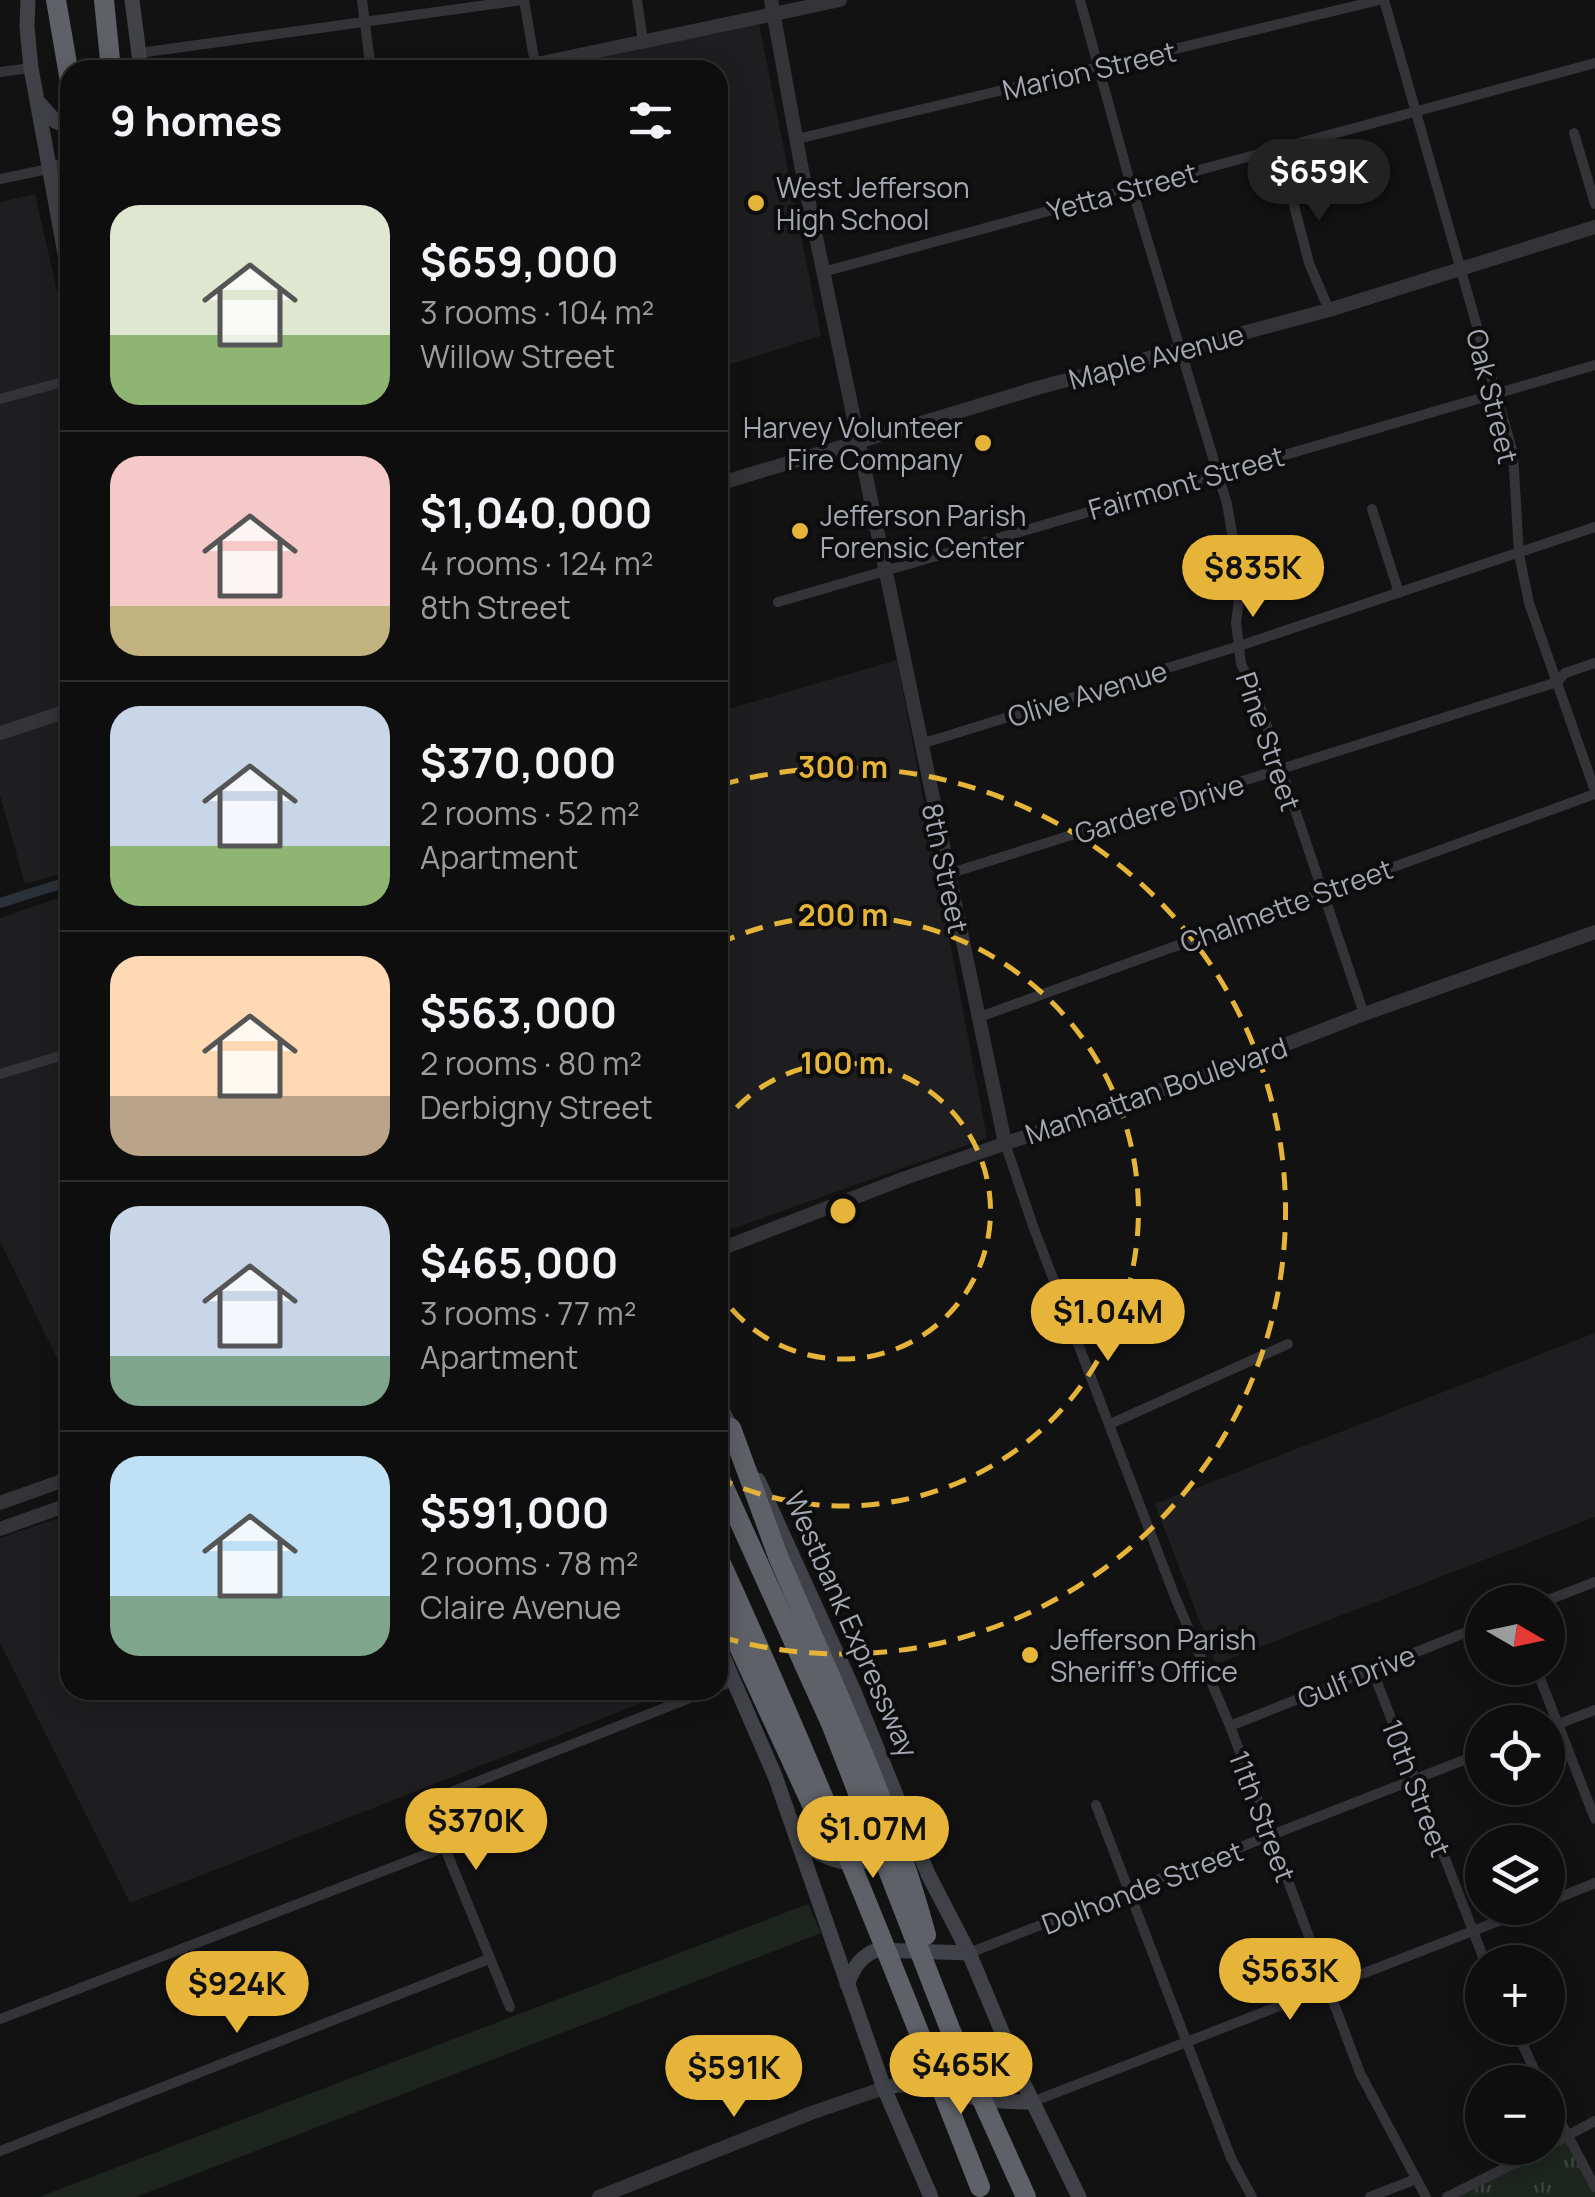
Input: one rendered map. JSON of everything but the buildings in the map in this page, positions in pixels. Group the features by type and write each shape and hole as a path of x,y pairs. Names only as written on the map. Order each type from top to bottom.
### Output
{"highway":[{"path":"56,0 66,60"},
{"path":"104,0 110,60"},
{"path":"731,1428 778,1556 912,1881 950,2029"},
{"path":"728,1496 832,1726 950,2029 1026,2197"},
{"path":"728,1579 871,1910 983,2194"},
{"path":"728,1623 844,1873 871,1910"}],"main road":[{"path":"25,0 36,100 60,220"},
{"path":"132,0 140,60"},
{"path":"36,100 60,123"},
{"name":"Westbank Expressway","path":"728,1422 768,1498 844,1666 928,1874 969,1953 1032,2102 1079,2197"},
{"path":"728,1688 775,1776 884,2088 932,2197"},
{"path":"798,1840 823,1858 838,1862 858,1862 880,1855 895,1830 899,1802"},
{"path":"848,1984 854,1968 866,1954 877,1950 969,1953"},
{"path":"977,2098 1001,2088 1014,2062"},
{"path":"884,2088 904,2082 928,2084 977,2098 1032,2102"}],"street":[{"path":"362,0 370,60"},
{"path":"152,60 524,0 534,60"},
{"path":"636,0 643,42"},
{"path":"555,60 643,42 771,7 840,0"},
{"name":"Pine Street","path":"1080,0 1227,504 1241,585 1236,622 1241,664 1364,1014"},
{"name":"Marion Street","path":"798,139 1382,0"},
{"name":"Oak Street","path":"1382,0 1512,452 1519,554 1529,603 1595,793"},
{"name":"8th Street","path":"771,7 1005,1143 1175,1597"},
{"name":"Yetta Street","path":"823,272 1595,63"},
{"path":"0,72 31,68"},
{"path":"1574,133 1595,204"},
{"path":"1279,148 1308,263 1329,310"},
{"path":"0,179 60,166"},
{"name":"Maple Avenue","path":"728,481 1037,388 1329,310 1595,228"},
{"name":"Fairmont Street","path":"778,602 1595,364"},
{"path":"0,398 60,383"},
{"path":"1372,508 1399,593"},
{"name":"Olive Avenue","path":"921,744 1239,646 1595,526"},
{"name":"Gardere Drive","path":"948,874 1557,682 1566,673 1595,663"},
{"path":"0,733 60,713"},
{"name":"Chalmette Street","path":"977,1018 1595,793"},
{"name":"Manhattan Boulevard","path":"728,1246 1595,932"},
{"path":"0,1074 60,1056"},
{"path":"1110,1424 1288,1344"},
{"path":"0,1503 60,1482"},
{"path":"18,1522 23,1504 60,1490"},
{"path":"0,1529 60,1507"},
{"path":"1565,1594 1595,1582"},
{"name":"11th Street","path":"1175,1597 1230,1726 1360,2073 1426,2197"},
{"name":"Gulf Drive","path":"1230,1726 1465,1633"},
{"name":"10th Street","path":"1372,1670 1477,1945"},
{"path":"510,2007 426,1802 685,1700"},
{"path":"1565,1721 1595,1710"},
{"path":"1565,1754 1595,1819"},
{"name":"Dolhonde Street","path":"969,1953 1465,1760"},
{"path":"1096,1806 1231,2158 1252,2197"},
{"path":"0,2019 444,1847"},
{"path":"1565,1895 1595,1884"},
{"path":"1032,2102 1487,1925"},
{"path":"0,2151 490,1959"},
{"path":"599,2197 884,2088"},
{"path":"1565,2138 1595,2121"},
{"path":"1565,2130 1595,2187"},
{"path":"1447,2197 1510,2165"},
{"path":"1370,2197 1416,2179"}],"shaded area":[{"name":"West Jefferson High School","path":"759,23 821,336 728,365 728,60 592,60"},
{"path":"35,194 60,303 60,874 25,884 0,795 0,202"},
{"path":"897,660 987,1138 728,1230 728,709"},
{"path":"60,897 60,1364 0,1241 0,918"},
{"path":"1595,1333 1595,1517 1216,1664 1155,1504"},
{"path":"60,1517 60,1700 649,1700 130,1903 0,1643 0,1538"}],"green space":[{"path":"808,1904 821,1933 136,2197 39,2197"},
{"path":"1568,2136 1595,2187 1595,2197 1447,2197 1510,2165 1565,2165"}],"waterway":[{"path":"0,903 60,884"}],"place":[{"name":"West Jefferson High School","path":"756,203"},
{"name":"Harvey Volunteer Fire Company","path":"983,443"},
{"name":"Jefferson Parish Forensic Center","path":"800,531"},
{"name":"Jefferson Parish Sheriff's Office","path":"1030,1655"}]}
